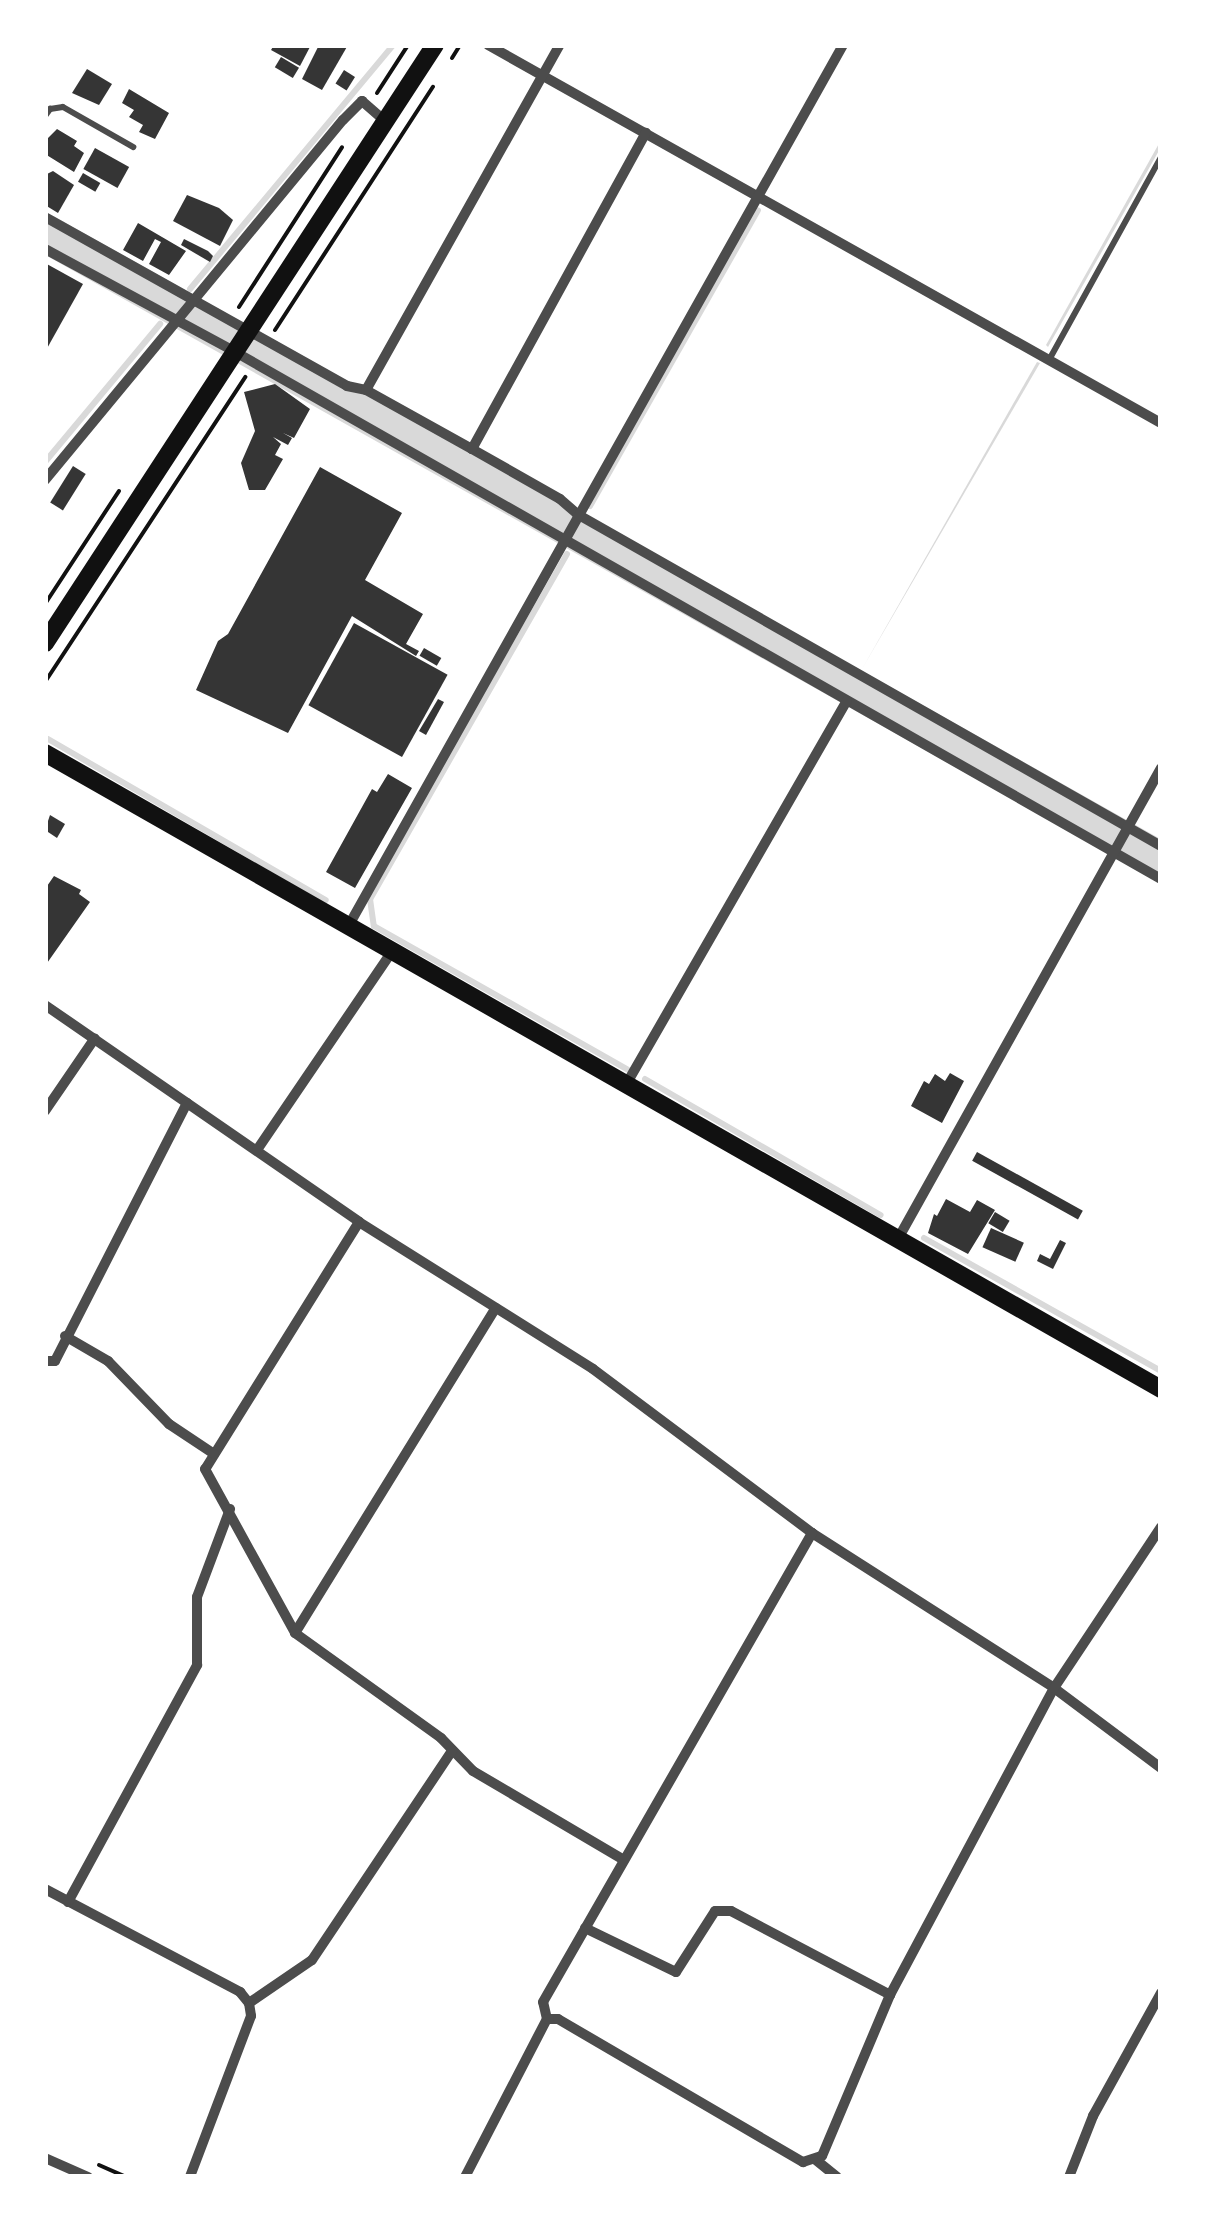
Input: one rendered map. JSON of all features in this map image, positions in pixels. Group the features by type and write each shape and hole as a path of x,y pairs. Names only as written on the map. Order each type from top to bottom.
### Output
{"main road":[{"path":"45,643 434,45"},
{"path":"45,753 1161,1390"}],"street":[{"path":"488,45 1161,423"},
{"path":"366,390 560,45"},
{"path":"349,925 562,538 843,45"},
{"path":"45,480 342,120 362,101 385,121"},
{"path":"472,449 646,133"},
{"path":"45,217 189,301 230,320 244,342 562,538 1161,879"},
{"path":"45,250 175,320 244,342 347,386 366,390 560,499 576,514 1161,846"},
{"path":"627,1083 846,701"},
{"path":"899,1237 1161,768"},
{"path":"257,1150 394,950"},
{"path":"45,1004 359,1222 594,1368 812,1533 1054,1688 1161,1768"},
{"path":"45,1112 95,1038"},
{"path":"45,1361 55,1361 187,1103"},
{"path":"359,1222 205,1470 230,1509 295,1633 441,1738 473,1772 624,1860"},
{"path":"295,1633 496,1308"},
{"path":"65,1336 108,1361 169,1424 214,1454"},
{"path":"68,1902 197,1665 196,1597 230,1509"},
{"path":"816,2160 890,1995 1054,1688 1161,1527"},
{"path":"465,2177 547,2020 543,2002 812,1533"},
{"path":"249,2002 312,1960 452,1751"},
{"path":"45,1889 240,1992 249,2002 251,2016 190,2177"},
{"path":"585,1928 676,1972 715,1911 731,1911 890,1995"},
{"path":"1069,2177 1093,2116 1161,1993"},
{"path":"547,2020 558,2019 804,2162 816,2160 837,2177"},
{"path":"46,2161 88,2177"}],"lane":[{"path":"45,116 50,108 63,107 133,146"},
{"path":"1049,360 1161,157"}],"path":[{"path":"368,107 408,45"},
{"path":"449,61 460,45"},
{"path":"271,336 439,78"},
{"path":"230,320 348,139"},
{"path":"45,682 250,369"}],"shaded area":[{"path":"1161,140 1161,147 1048,347 1046,345"},
{"path":"1037,362 1040,363 862,669"}],"building":[{"path":"274,45 311,45 300,66 271,50"},
{"path":"319,45 348,45 322,90 302,79"},
{"path":"281,57 299,68 293,78 275,67"},
{"path":"87,69 112,84 99,105 72,93"},
{"path":"344,70 355,77 347,90 336,84"},
{"path":"129,89 169,113 155,139 139,132 143,125 129,117 134,110 122,103"},
{"path":"57,129 77,141 74,146 84,153 74,172 45,154 45,141"},
{"path":"95,148 129,167 117,188 83,169"},
{"path":"53,171 74,185 58,213 45,205 45,175"},
{"path":"83,173 100,183 95,192 78,182"},
{"path":"187,195 219,208 233,220 220,246 173,221"},
{"path":"138,223 186,251 169,275 149,264 161,242 155,239 143,261 123,250"},
{"path":"184,239 208,251 213,256 210,262 181,245"},
{"path":"45,263 83,284 45,352"},
{"path":"275,384 310,409 294,438 283,433 292,438 288,445 273,437 281,444 275,455 283,459 265,490 249,490 241,463 255,431 244,392"},
{"path":"73,466 86,474 63,510 50,502"},
{"path":"320,467 402,513 365,580 423,614 406,644 419,651 416,656 352,616 288,733 196,690 218,641 228,634"},
{"path":"354,623 448,675 402,757 308,705"},
{"path":"424,648 441,658 437,666 420,656"},
{"path":"438,699 444,702 426,735 419,731"},
{"path":"388,774 412,788 355,888 326,872 372,789 377,792"},
{"path":"50,815 65,824 57,838 45,830"},
{"path":"54,876 81,890 79,894 90,902 45,966 45,889"},
{"path":"950,1073 964,1081 942,1123 911,1106 924,1081 929,1084 935,1074 945,1081"},
{"path":"977,1152 1083,1211 1078,1219 972,1161"},
{"path":"946,1199 970,1212 977,1200 995,1210 968,1254 928,1233 934,1214 937,1216"},
{"path":"995,1212 1010,1221 1003,1232 988,1223"},
{"path":"991,1228 1024,1243 1015,1262 982,1247"},
{"path":"1060,1240 1066,1243 1053,1269 1037,1261 1040,1254 1050,1259"}],"waterway":[{"path":"190,289 393,45"},
{"path":"590,506 758,210"},
{"path":"45,233 1161,861"},
{"path":"45,462 160,324"},
{"path":"567,554 370,899 374,926 627,1069"},
{"path":"48,739 326,900"},
{"path":"645,1079 881,1215"},
{"path":"924,1238 1161,1371"}]}
